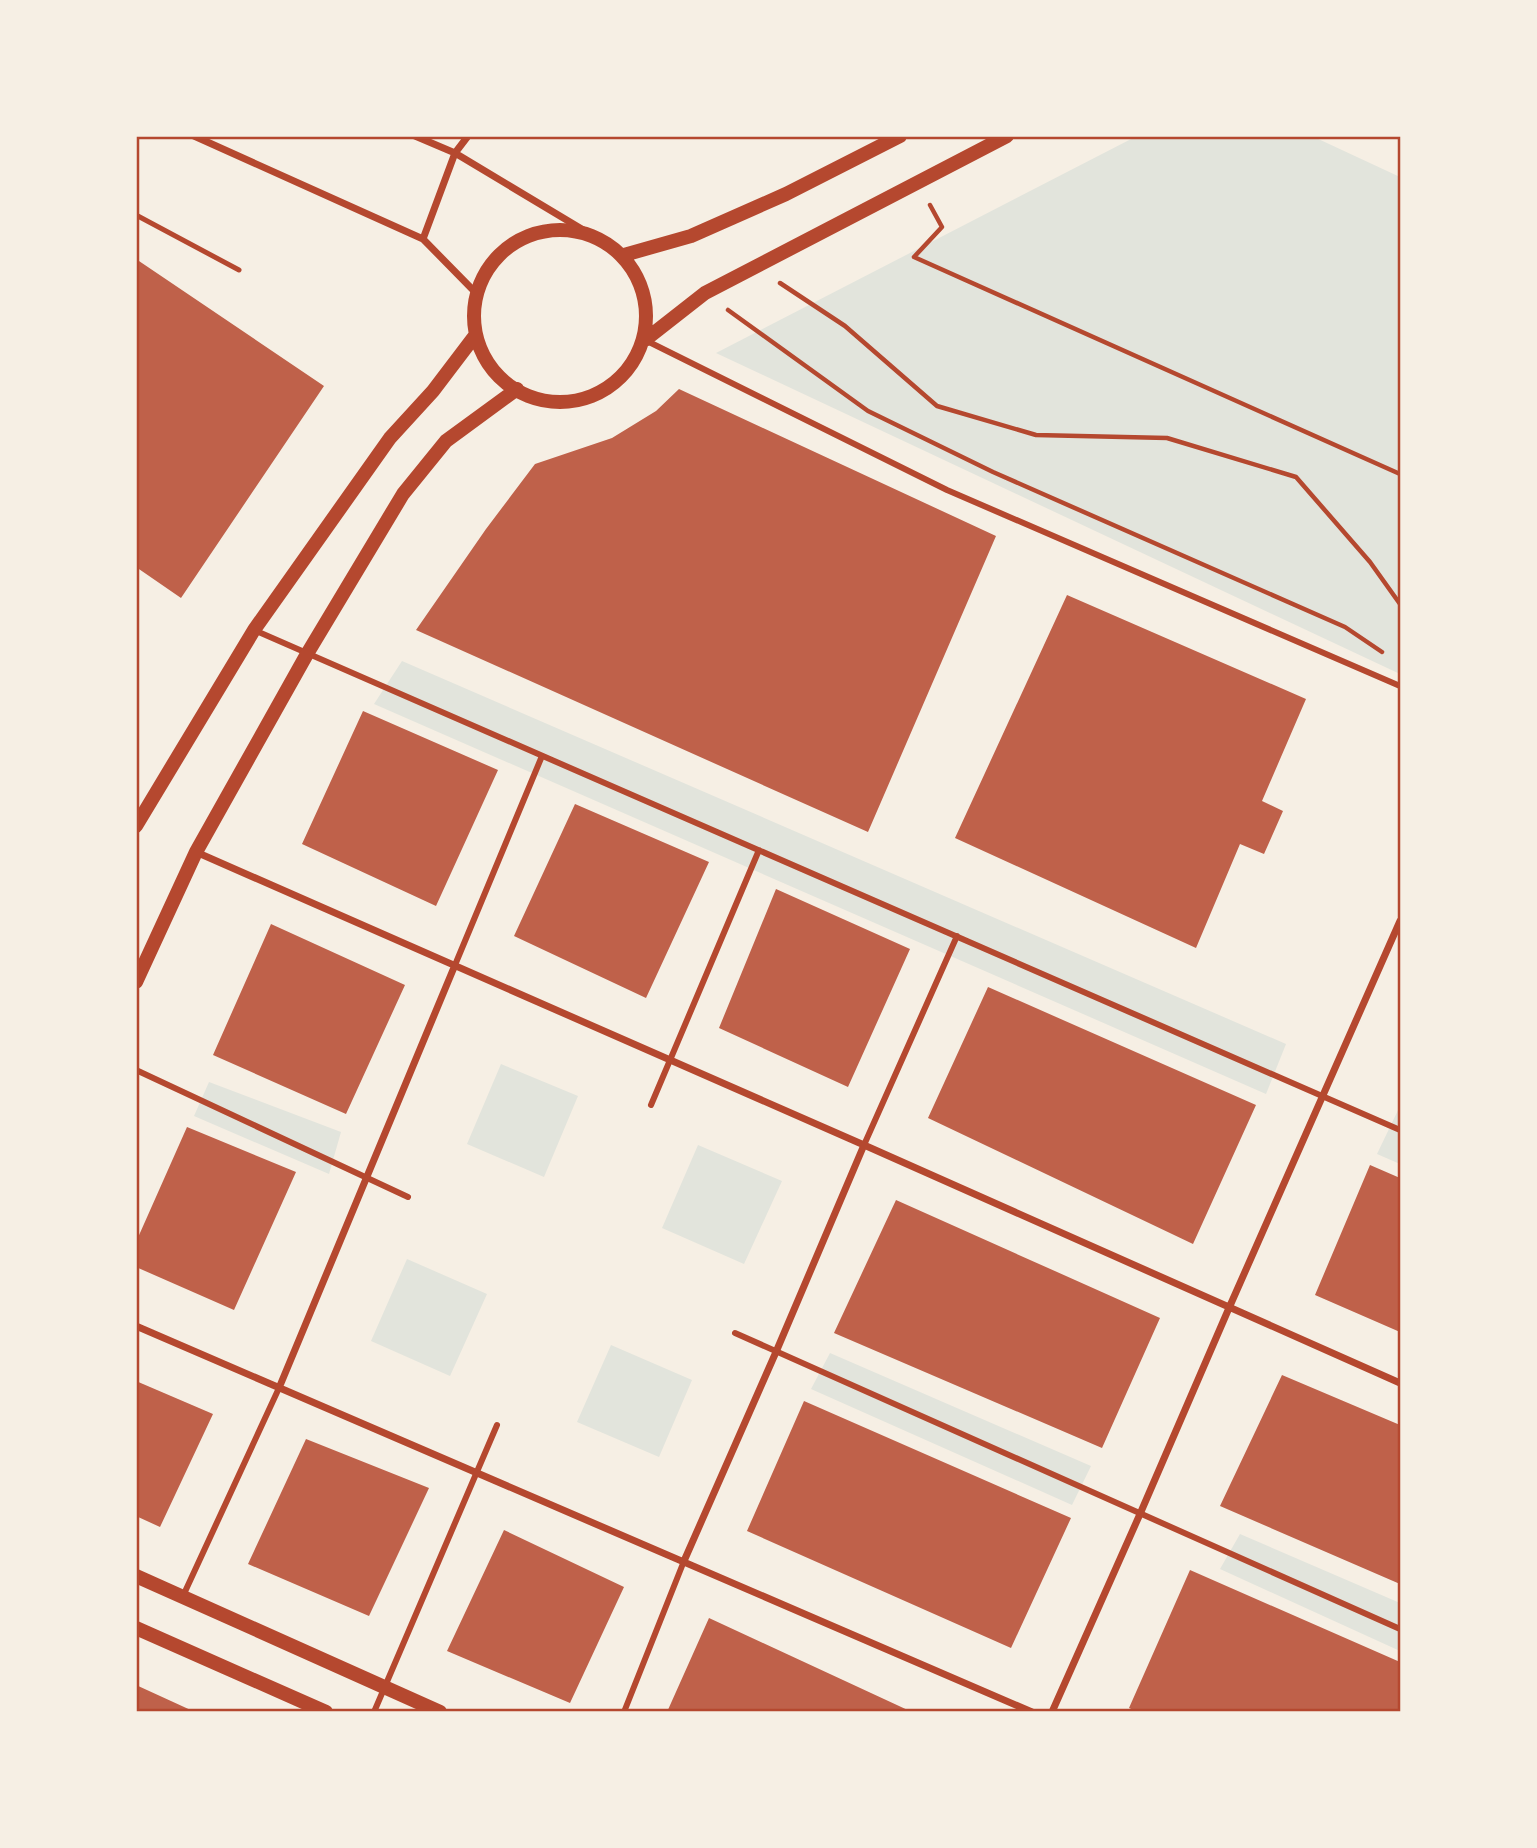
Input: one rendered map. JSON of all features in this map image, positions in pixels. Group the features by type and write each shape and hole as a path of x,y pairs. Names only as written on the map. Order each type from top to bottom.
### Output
{"main road":[{"path":"624,255 691,236 786,194 900,136"},
{"path":"645,340 646,294 624,255 584,231 539,230 499,252 475,292 474,337 497,377 536,401 582,401 622,379 645,340 705,293 1007,136"},
{"path":"136,826 254,630 390,438 433,391 474,337"},
{"path":"136,982 196,852 307,654 403,494 446,441 517,389"},
{"path":"136,1576 440,1712"},
{"path":"136,1629 326,1712"}],"street":[{"path":"194,136 423,240 475,292"},
{"path":"415,136 455,153 584,231"},
{"path":"423,240 455,153 468,136"},
{"path":"645,340 947,490 1401,686"},
{"path":"254,630 1401,1130"},
{"path":"183,1596 279,1388 542,756"},
{"path":"652,1105 759,850"},
{"path":"196,852 1401,1383"},
{"path":"1052,1712 1401,921"},
{"path":"624,1712 684,1561 957,936"},
{"path":"136,1070 408,1197"},
{"path":"136,1326 1032,1712"},
{"path":"735,1334 1401,1629"},
{"path":"373,1712 497,1425"}],"lane":[{"path":"136,215 239,270"}],"path":[{"path":"931,208 942,227 914,257 1401,474"},
{"path":"756,267 845,326 937,406 1036,435 1167,438 1296,477 1370,562 1401,604"},
{"path":"705,293 868,411 993,472 1345,627 1389,657"}],"shaded area":[{"path":"1135,137 1314,137 1400,177 1400,674 716,353"},
{"path":"402,661 1286,1044 1266,1094 374,704"},
{"path":"501,1064 578,1096 544,1177 467,1144"},
{"path":"209,1082 341,1132 329,1174 194,1116"},
{"path":"1400,1106 1400,1164 1377,1154"},
{"path":"698,1145 782,1181 744,1264 662,1228"},
{"path":"407,1259 487,1294 450,1376 371,1341"},
{"path":"611,1345 692,1380 659,1457 577,1422"},
{"path":"830,1353 1091,1466 1072,1505 811,1389"},
{"path":"1240,1534 1400,1603 1400,1651 1220,1569"}],"building":[{"path":"136,259 324,386 181,598 136,567"},
{"path":"679,389 996,536 868,832 416,630 535,464 612,438 656,411"},
{"path":"1067,595 1306,699 1262,801 1283,811 1264,854 1240,844 1196,948 955,838"},
{"path":"363,711 498,770 436,906 302,844"},
{"path":"575,804 709,862 646,998 514,936"},
{"path":"776,889 910,949 848,1087 719,1028"},
{"path":"271,924 405,985 346,1114 213,1055"},
{"path":"988,987 1256,1105 1193,1244 928,1118"},
{"path":"187,1127 296,1172 234,1310 136,1267 136,1242"},
{"path":"1370,1165 1400,1178 1400,1332 1315,1295"},
{"path":"896,1200 1160,1318 1102,1448 834,1333"},
{"path":"1282,1375 1400,1425 1400,1584 1220,1506"},
{"path":"136,1381 213,1414 160,1527 136,1516"},
{"path":"804,1401 1071,1518 1011,1648 747,1531"},
{"path":"306,1439 429,1488 369,1616 248,1564"},
{"path":"504,1530 624,1587 570,1703 447,1651"},
{"path":"1190,1570 1400,1662 1400,1712 1138,1712 1129,1708"},
{"path":"709,1618 912,1712 667,1712"},
{"path":"136,1685 195,1712 136,1712"}]}
